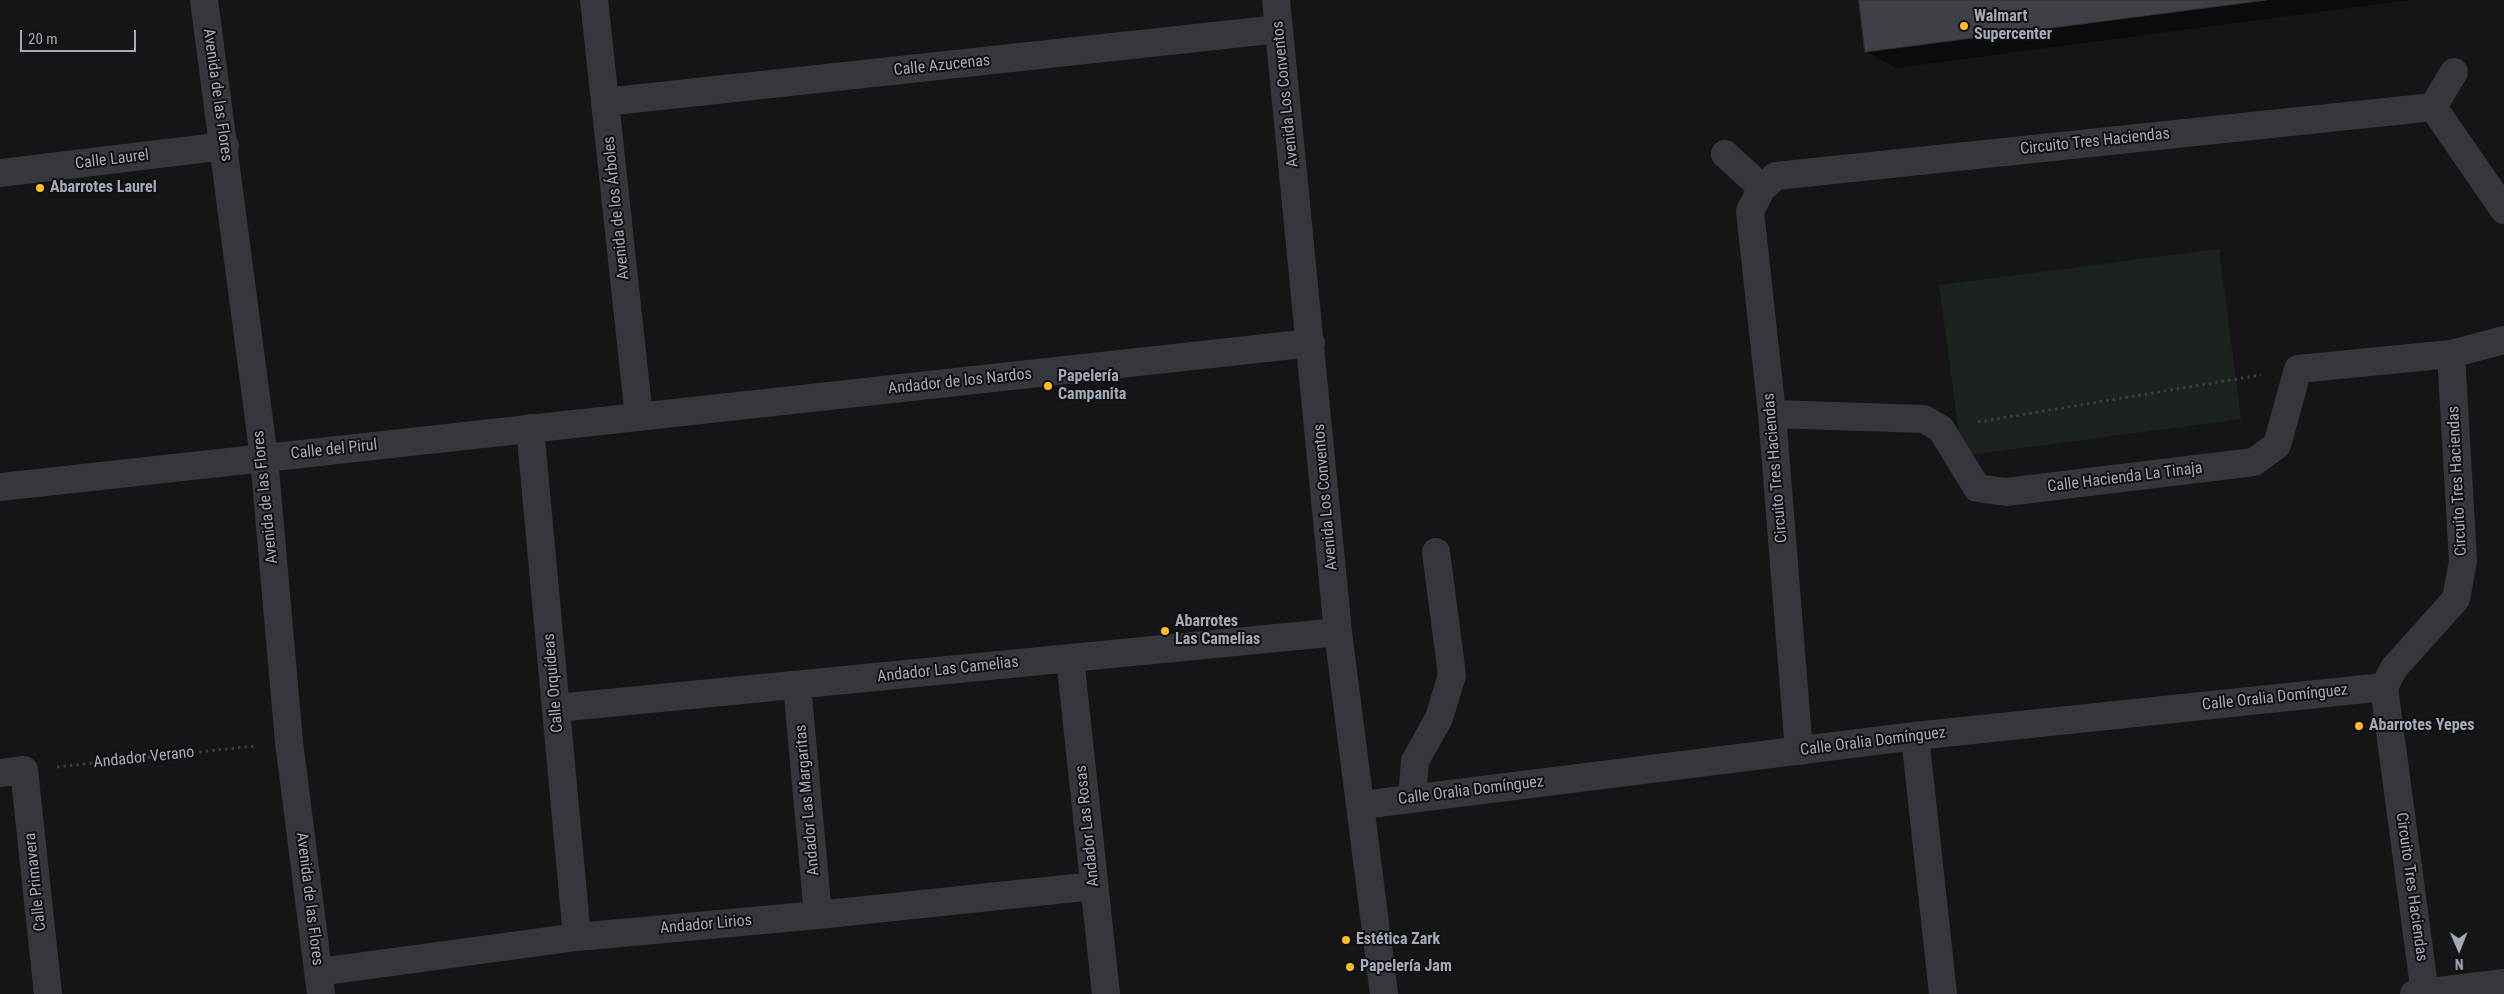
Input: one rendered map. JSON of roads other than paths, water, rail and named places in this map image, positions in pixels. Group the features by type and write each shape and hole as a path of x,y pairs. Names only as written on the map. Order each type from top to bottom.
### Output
{"street":[{"name":"Avenida de las Flores","path":"204,0 225,146 264,458 289,742 320,983"},
{"name":"Avenida de los Árboles","path":"594,0 639,417"},
{"name":"Avenida Los Conventos","path":"1276,0 1338,632 1362,804 1384,994"},
{"name":"Calle Azucenas","path":"605,102 1279,29"},
{"path":"2454,72 2433,107 2504,210"},
{"name":"Circuito Tres Haciendas","path":"1799,751 1772,414 1750,211 1762,188 1776,176 2433,107"},
{"name":"Calle Laurel","path":"0,173 225,146"},
{"path":"1725,154 1762,188"},
{"path":"2452,354 2504,340"},
{"name":"Andador de los Nardos","path":"639,417 1311,343"},
{"name":"Circuito Tres Haciendas","path":"2421,994 2384,687 2394,668 2456,599 2464,561 2452,354"},
{"name":"Calle Hacienda La Tinaja","path":"1772,414 1924,419 1941,429 1977,488 2006,492 2254,462 2277,445 2298,369 2452,354"},
{"name":"Calle del Pirul","path":"0,487 639,417"},
{"name":"Calle Orquídeas","path":"530,428 577,937"},
{"path":"1412,798 1415,761 1439,718 1452,675 1436,552"},
{"name":"Andador Las Camelias","path":"557,708 1338,632"},
{"name":"Andador Las Rosas","path":"1070,658 1106,994"},
{"name":"Andador Las Margaritas","path":"797,685 818,915"},
{"name":"Calle Oralia Domínguez","path":"1362,804 1915,736 2384,687"},
{"path":"1915,736 1943,994"},
{"name":"Calle Primavera","path":"12,772 48,994"},
{"name":"Andador Lirios","path":"320,983 577,937 818,915 1094,886"},
{"path":"2421,994 2504,984"}],"place":[{"name":"Walmart Supercenter","path":"1964,26"},
{"name":"Abarrotes Laurel","path":"40,188"},
{"name":"Papelería Campanita","path":"1048,386"},
{"name":"Abarrotes Las Camelias","path":"1165,631"},
{"name":"Abarrotes Yepes","path":"2359,726"},
{"name":"Estética Zark","path":"1346,940"},
{"name":"Papelería Jam","path":"1350,967"}]}
